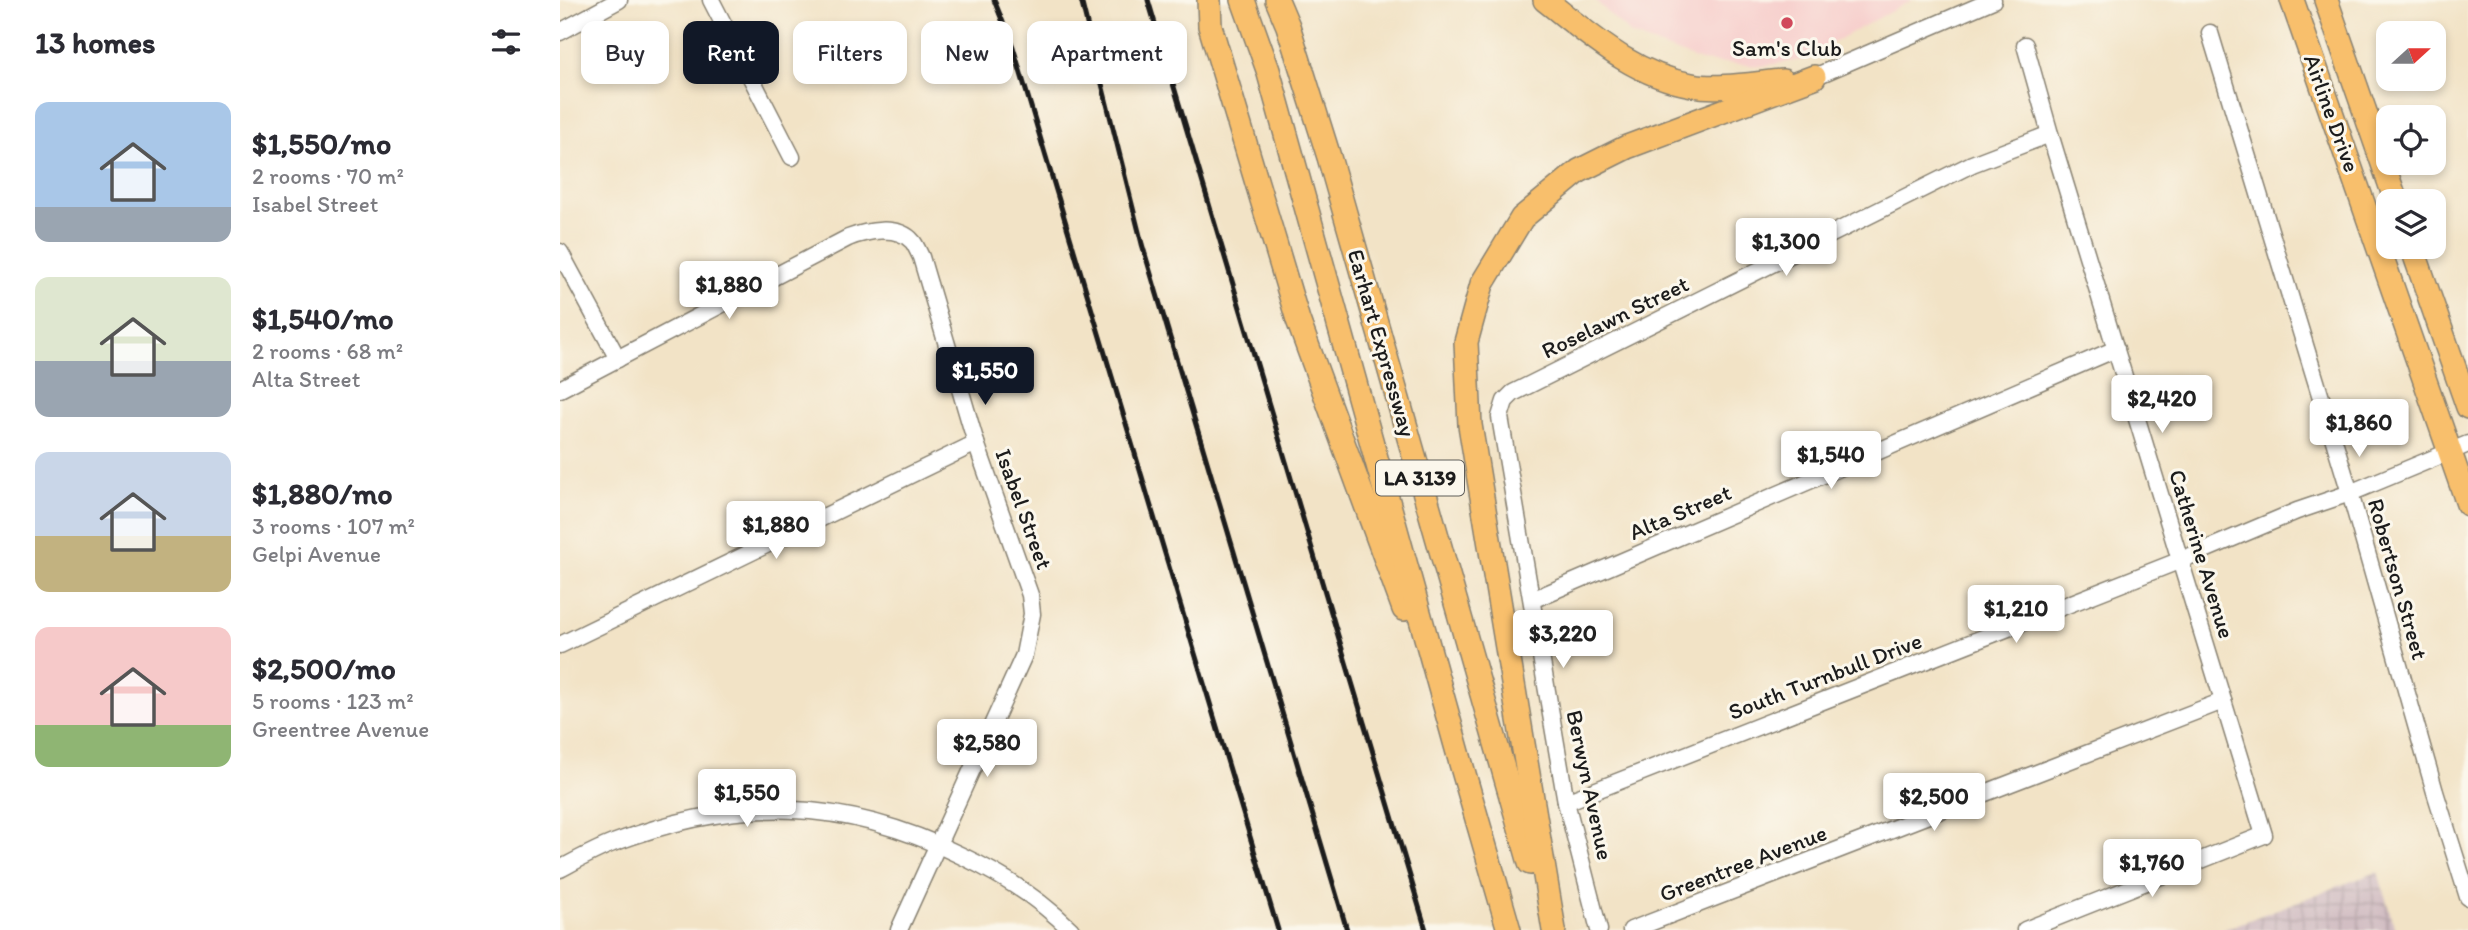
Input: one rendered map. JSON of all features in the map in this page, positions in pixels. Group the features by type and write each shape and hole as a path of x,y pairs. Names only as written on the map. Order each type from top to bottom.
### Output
{"highway":[{"path":"1209,0 1213,37 1298,320 1462,767"},
{"name":"Earhart Expressway","path":"1243,0 1268,71 1509,930"},
{"name":"Earhart Expressway","path":"1277,0 1288,26 1336,183 1551,930"},
{"path":"1545,0 1616,56 1650,74 1694,85 1745,84 1814,77"},
{"name":"Airline Drive","path":"2292,0 2460,448 2468,504"},
{"name":"Airline Drive","path":"2326,0 2392,189"},
{"path":"1551,930 1470,425 1466,341 1482,284 1522,218 1579,171 1627,147 1814,77"},
{"path":"2416,259 2468,407"}],"street":[{"path":"560,32 619,0"},
{"path":"711,0 792,157"},
{"path":"1814,77 1993,0"},
{"name":"Robertson Street","path":"2210,33 2350,493 2435,792 2468,897"},
{"name":"Catherine Avenue","path":"2025,46 2264,835 2025,930"},
{"name":"Roselawn Street","path":"1506,401 1513,393 1972,164 2050,134"},
{"name":"Isabel Street","path":"618,359 867,230 893,232 911,240 921,257 976,443 1017,552 1030,595 1032,614 1024,655 938,844"},
{"path":"560,252 618,359 560,389"},
{"name":"Alta Street","path":"1532,600 2116,349"},
{"name":"Berwyn Avenue","path":"1506,401 1500,417 1566,802 1599,930"},
{"path":"560,645 976,443"},
{"name":"South Turnbull Drive","path":"1566,802 2460,448"},
{"name":"Greentree Avenue","path":"1632,930 2223,701"},
{"path":"560,869 611,844 680,822 758,809 816,810 876,821 938,844 1005,877 1055,913 1071,930"},
{"path":"898,930 938,844"}],"shaded area":[{"path":"1595,0 1912,0 1801,60 1762,66 1701,61 1631,35"},
{"path":"2378,872 2395,930 2222,930 2355,880"}],"railway":[{"path":"994,0 1013,47 1278,930"},
{"path":"1081,0 1142,244 1347,930"},
{"path":"1148,0 1426,930"}],"place":[{"name":"Sam's Club","path":"1787,23"}]}
